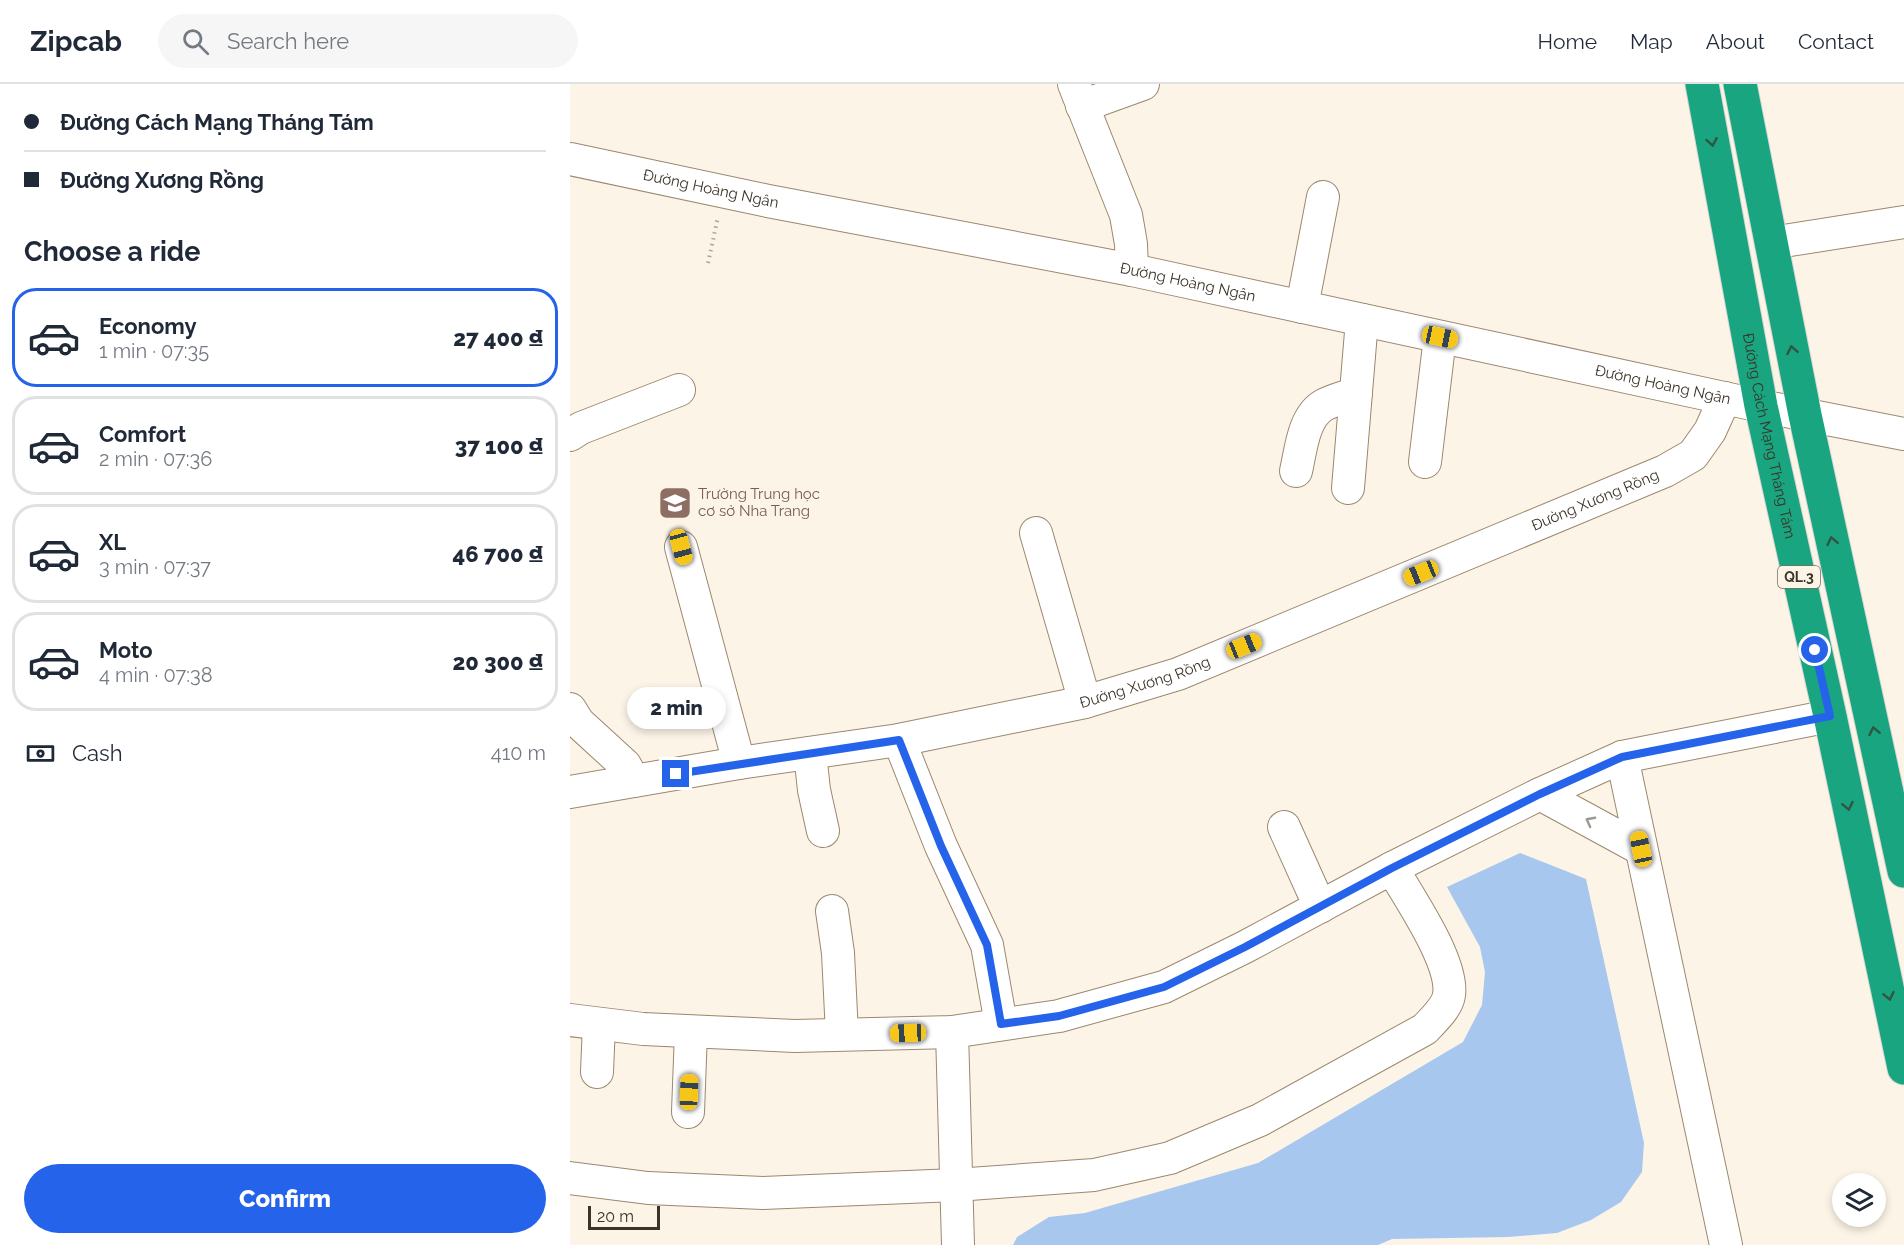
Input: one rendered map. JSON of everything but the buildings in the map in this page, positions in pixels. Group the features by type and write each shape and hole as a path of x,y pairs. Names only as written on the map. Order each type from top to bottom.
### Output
{"highway":[{"name":"Đường Cách Mạng Tháng Tám","path":"1702,84 1761,406 1830,716 1904,1068"},
{"name":"QL.3","path":"1740,84 1805,415 1904,871"},
{"path":"1841,770 1881,763"}],"street":[{"path":"1132,270 1131,244 1126,215 1078,95 1143,84"},
{"name":"Đường Hoàng Ngân","path":"570,159 723,192 1132,270 1761,406 1904,434"},
{"path":"1302,307 1323,197"},
{"path":"1771,243 1904,222"},
{"path":"1348,488 1362,320"},
{"path":"1425,462 1440,337"},
{"path":"570,435 581,428 679,390"},
{"path":"1296,471 1306,428 1314,414 1323,405 1356,393"},
{"name":"Đường Xương Rồng","path":"570,792 739,763 899,740 1085,702 1178,674 1665,471 1693,455 1710,431 1725,398"},
{"path":"1036,533 1085,702"},
{"path":"681,547 739,763"},
{"path":"570,709 578,722 625,765 634,782"},
{"path":"597,1072 584,1022 691,1032 795,1036 952,1032 1059,1016 1164,987 1392,868 1540,794 1622,757 1830,716"},
{"path":"899,740 941,846 987,945 1001,1024"},
{"path":"810,753 814,790 823,831"},
{"path":"1622,757 1726,1245"},
{"path":"1540,794 1641,849"},
{"path":"1284,827 1320,907"},
{"path":"570,1178 648,1188 763,1194 956,1185 1094,1175 1170,1158 1260,1120 1425,1029 1439,1014 1449,996 1448,978 1441,954 1392,868"},
{"path":"832,910 838,953 842,1034"},
{"path":"688,1112 691,1032"},
{"path":"952,1032 958,1245"}],"path":[{"path":"708,263 723,192"}],"water":[{"path":"1520,853 1586,879 1644,1143 1642,1172 1621,1202 1591,1220 1557,1233 1508,1237 1392,1239 1378,1245 1013,1245 1017,1237 1049,1217 1085,1213 1258,1163 1463,1042 1482,1005 1485,972 1480,947 1447,887"}],"place":[{"name":"Trường Trung học cơ sở Nha Trang","path":"675,503"}],"route":[{"path":"676,774 899,740 941,846 987,945 1001,1024 1059,1016 1164,987 1245,947 1392,868 1540,794 1622,757 1830,716 1815,650"}]}
